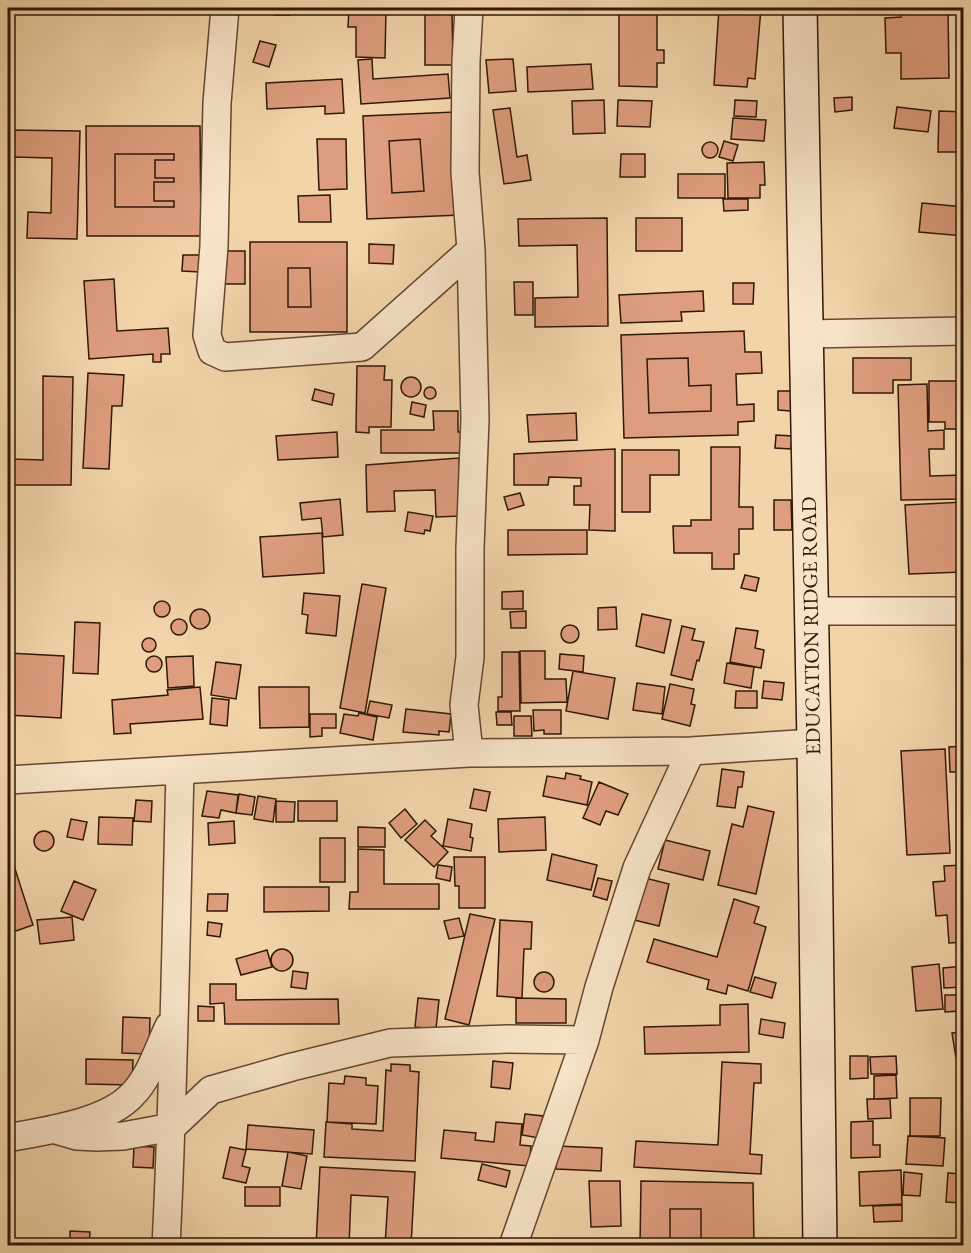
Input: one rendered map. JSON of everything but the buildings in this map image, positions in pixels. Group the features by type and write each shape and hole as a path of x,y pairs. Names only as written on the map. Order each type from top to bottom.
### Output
{"main road":[{"name":"EDUCATION RIDGE ROAD","path":"801,8 820,1245"}],"street":[{"path":"225,8 217,103 214,246 207,335 212,351 225,357 362,347 471,250"},
{"path":"469,8 465,172 471,250 475,419 470,548 470,657 464,705 469,753"},
{"path":"807,334 963,331"},
{"path":"811,611 963,612"},
{"path":"8,780 469,753 691,751 814,743"},
{"path":"513,1245 585,1040 599,987 637,868 691,751"},
{"path":"166,1245 172,1127 180,771"},
{"path":"8,1138 86,1121 116,1108 132,1095 147,1073 173,1017"},
{"path":"53,1129 77,1136 97,1137 123,1136 172,1127 211,1090 390,1043 508,1039 585,1040"}]}
